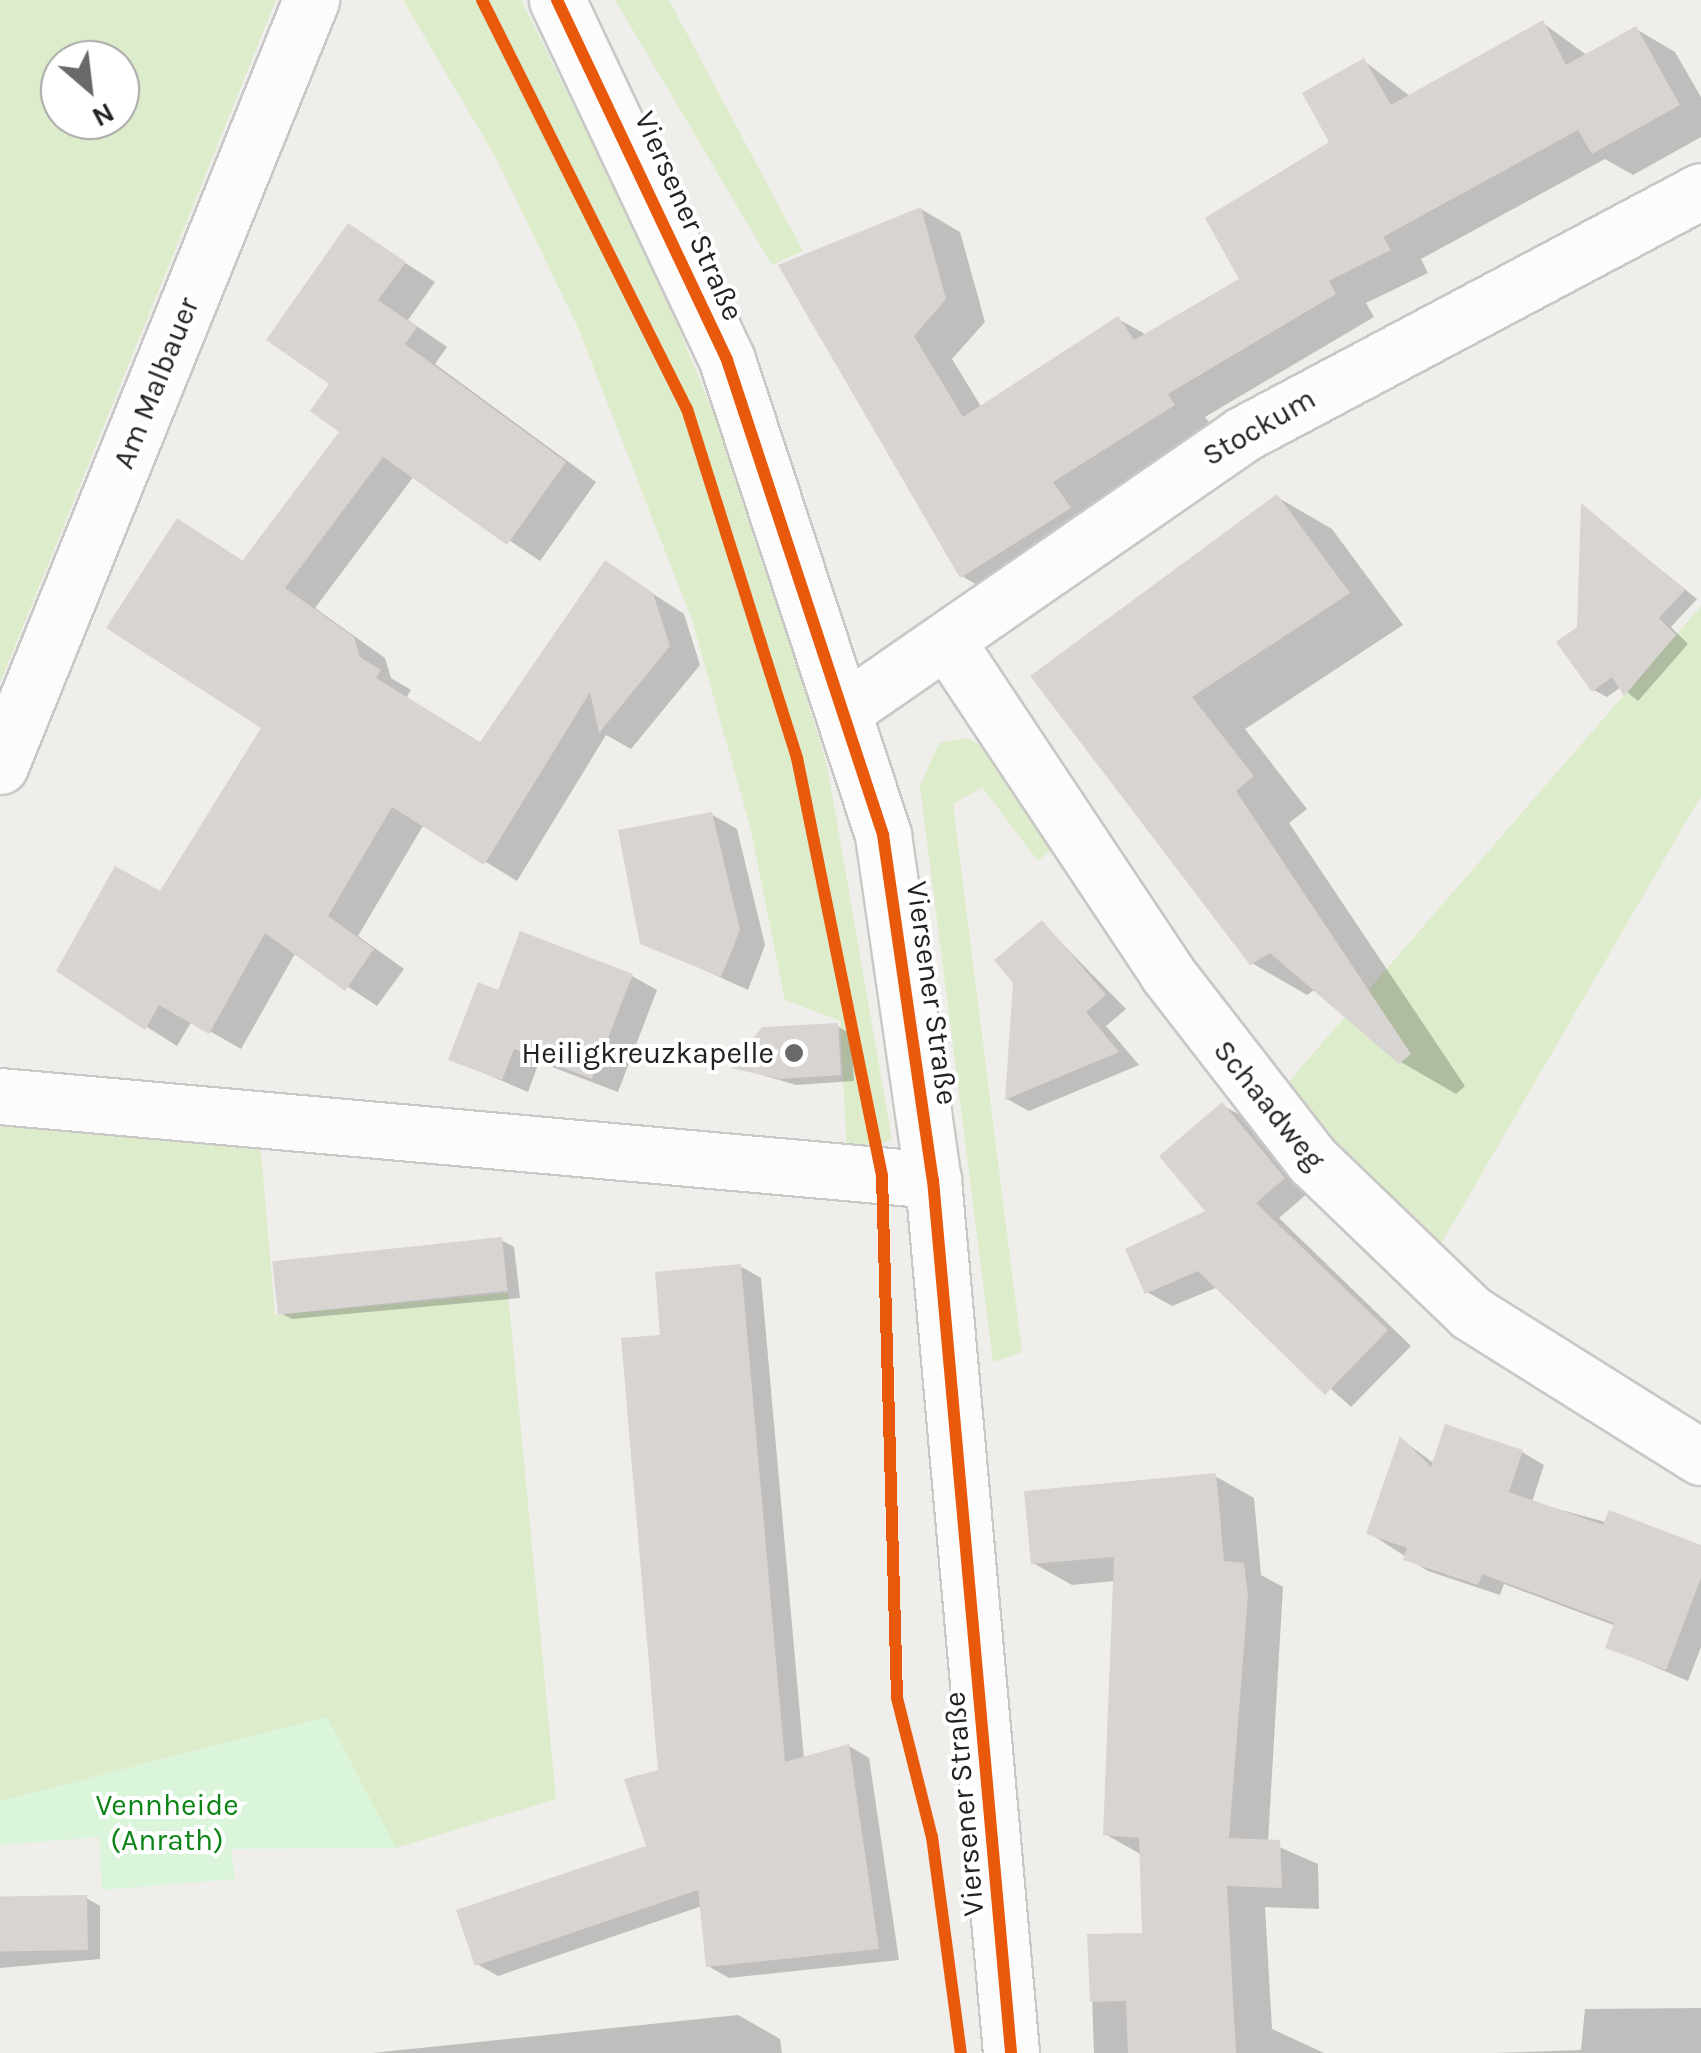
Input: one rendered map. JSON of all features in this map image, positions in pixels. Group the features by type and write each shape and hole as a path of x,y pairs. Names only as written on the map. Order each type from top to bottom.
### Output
{"street":[{"name":"Am Malbauer","path":"0,766 311,0"},
{"name":"Viersener Straße","path":"557,0 726,360 846,709 883,835 933,1180 1011,2053"},
{"name":"Stockum","path":"846,709 948,643 1243,434 1701,191"},
{"name":"Schaadweg","path":"948,643 1185,998 1313,1161 1471,1313 1701,1457"},
{"path":"0,1096 933,1180"}],"green space":[{"path":"0,0 276,0 0,683"},
{"path":"403,0 521,0 648,254 739,475 827,765 892,1140 847,1155 840,1021 785,1000 751,830 692,620 579,330 497,160"},
{"path":"615,0 669,0 803,251 772,265"},
{"path":"1701,606 1701,796 1434,1256 1285,1086"},
{"path":"965,738 989,748 1058,844 1038,861 982,787 953,804 1022,1352 993,1362 920,786 939,743"},
{"path":"0,1106 260,1139 275,1315 508,1293 556,1799 396,1848 326,1717 0,1801"},
{"name":"Vennheide (Anrath)","path":"327,1717 396,1848 231,1849 235,1879 102,1890 99,1837 0,1845 0,1801"}],"building":[{"path":"1543,20 1566,65 1636,26 1680,105 1592,154 1578,130 1383,237 1391,250 1329,281 1336,294 1168,394 1175,405 1053,482 1071,508 960,578 778,265 921,207 946,299 914,336 963,417 1118,316 1134,340 1239,279 1205,218 1329,142 1302,93 1364,58 1391,105"},
{"path":"348,223 406,262 378,300 417,327 405,344 566,462 507,545 383,457 285,588 354,637 360,657 381,670 376,678 480,742 605,560 653,593 670,646 599,733 590,692 484,865 392,807 328,916 374,949 345,991 265,933 209,1034 159,1005 145,1030 56,971 115,866 160,891 261,728 106,628 177,518 242,561 339,432 310,411 329,384 266,340"},
{"path":"1277,494 1350,593 1192,697 1254,776 1236,791 1411,1054 1399,1064 1270,953 1250,965 1030,676"},
{"path":"1581,503 1685,590 1659,618 1676,635 1624,696 1612,677 1592,692 1556,642 1577,627"},
{"path":"712,812 740,930 721,977 640,944 618,830"},
{"path":"1042,920 1106,995 1086,1012 1119,1052 1005,1100 1013,983 994,960"},
{"path":"520,931 633,974 592,1079 514,1049 502,1080 448,1060 478,982 498,990"},
{"name":"Heiligkreuzkapelle","path":"838,1023 841,1075 780,1079 731,1068 762,1027"},
{"path":"1222,1102 1285,1178 1256,1203 1388,1330 1325,1395 1198,1271 1145,1294 1125,1249 1205,1211 1159,1156"},
{"path":"502,1237 508,1291 278,1315 272,1261"},
{"path":"741,1264 785,1762 849,1744 879,1949 706,1967 698,1890 475,1966 456,1910 646,1846 624,1779 658,1770 621,1338 660,1335 655,1272"},
{"path":"1445,1424 1523,1450 1509,1492 1603,1525 1609,1510 1701,1545 1701,1578 1666,1670 1605,1648 1614,1623 1482,1574 1478,1585 1403,1560 1407,1548 1366,1534 1400,1436 1431,1467"},
{"path":"1216,1473 1224,1561 1244,1563 1248,1596 1229,1838 1280,1840 1282,1888 1227,1886 1236,2053 1128,2053 1126,2001 1090,2002 1087,1934 1142,1933 1139,1838 1103,1835 1114,1557 1031,1564 1024,1491"},
{"path":"87,1895 88,1950 0,1952 0,1897"}],"cycle path":[{"path":"482,0 687,409 797,758 882,1176 897,1698 932,1837 961,2053"},
{"path":"557,0 727,360 883,835 933,1180 1011,2053"}],"place":[{"name":"Heiligkreuzkapelle","path":"794,1053"}]}
